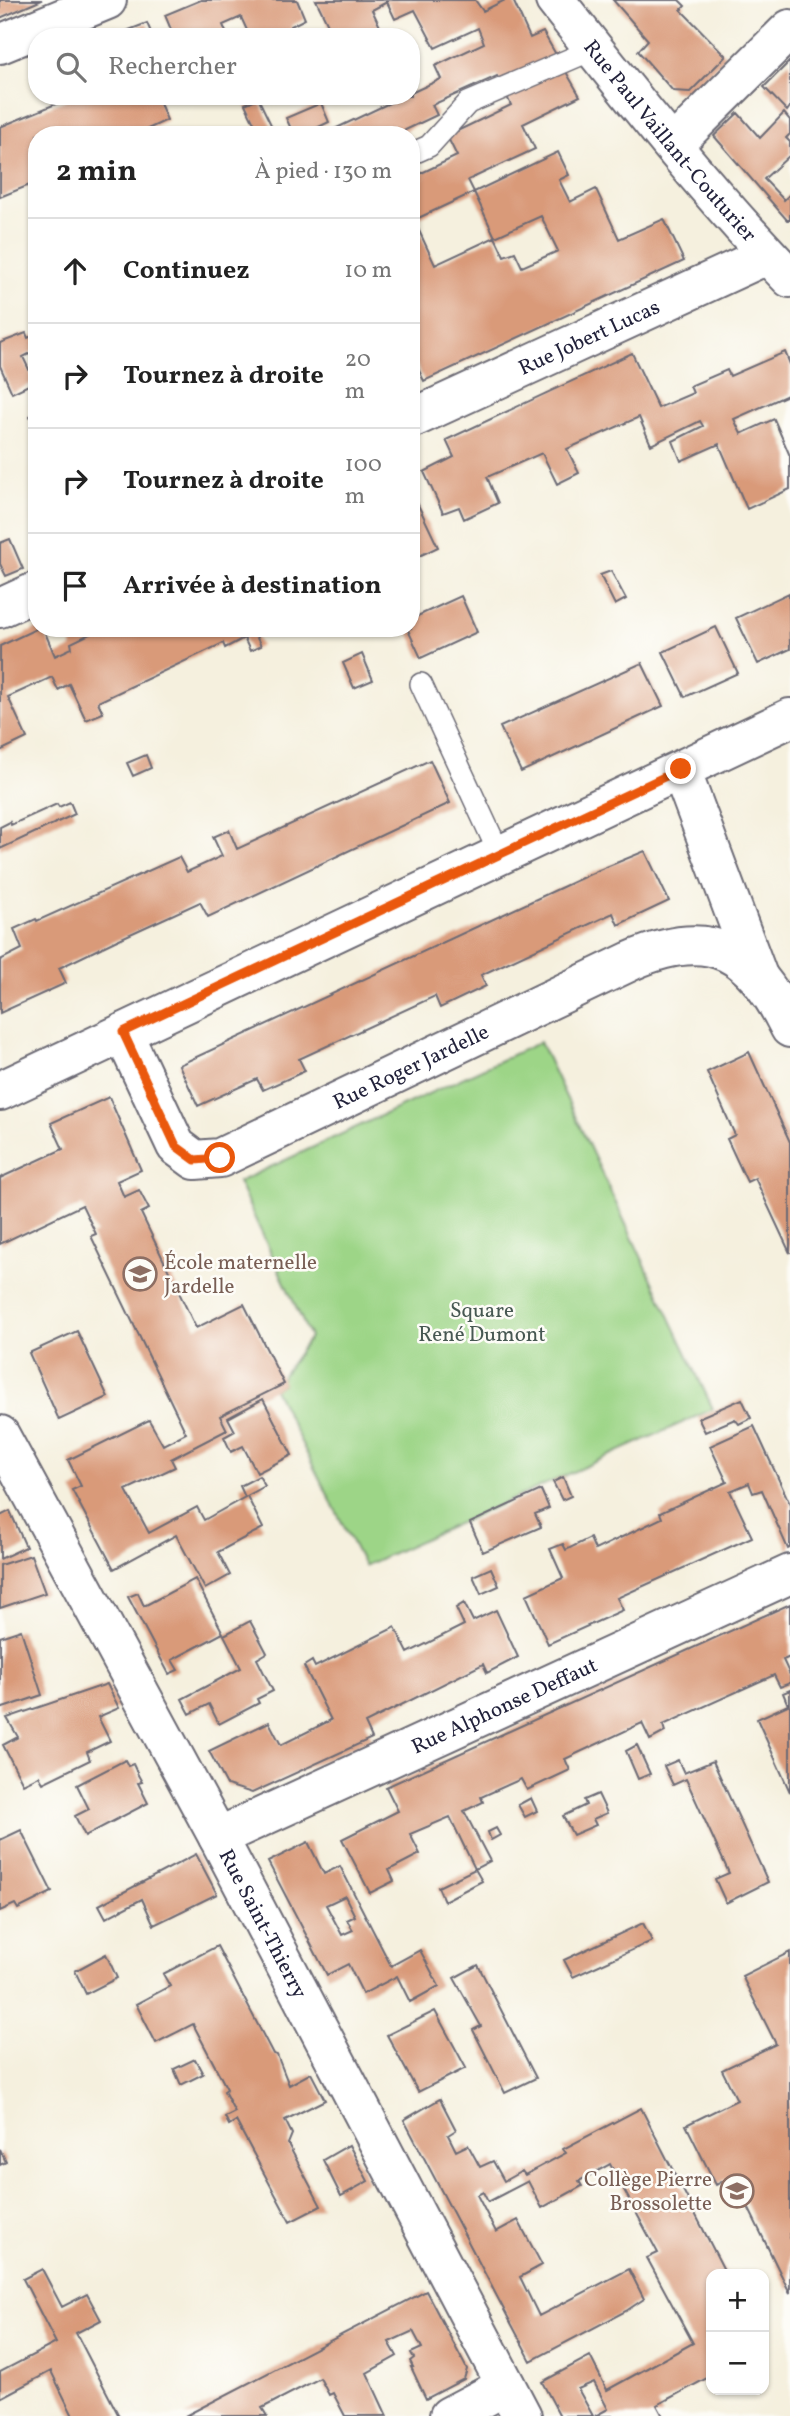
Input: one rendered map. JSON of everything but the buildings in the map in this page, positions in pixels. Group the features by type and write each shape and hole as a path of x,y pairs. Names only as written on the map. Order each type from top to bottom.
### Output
{"street":[{"path":"39,28 107,0"},
{"name":"Rue Paul Vaillant-Couturier","path":"555,0 673,145 782,267"},
{"path":"673,145 790,29"},
{"path":"0,44 28,32"},
{"name":"Rue Jobert Lucas","path":"420,415 782,267"},
{"path":"0,608 28,595"},
{"path":"0,1091 790,718"},
{"name":"Rue Roger Jardelle","path":"681,769 758,976"},
{"name":"Rue Roger Jardelle","path":"123,1032 176,1146 195,1160 220,1158 631,961 677,945 703,944 729,953 758,976 775,998 790,1028"},
{"name":"Rue Saint-Thierry","path":"0,1435 218,1837 514,2401"},
{"name":"Rue Alphonse Deffaut","path":"218,1837 790,1574"},
{"path":"449,2416 514,2401"}],"lane":[{"path":"420,150 429,146 468,103 594,49"},
{"path":"421,684 500,855"}],"green space":[{"name":"Square René Dumont","path":"540,1042 713,1409 364,1566 274,1389 283,1384 281,1378 310,1337 238,1182"}],"place":[{"name":"École maternelle Jardelle","path":"140,1274"},
{"name":"Collège Pierre Brossolette","path":"737,2191"}],"route":[{"path":"220,1158 195,1160 176,1146 123,1032 681,769"}]}
